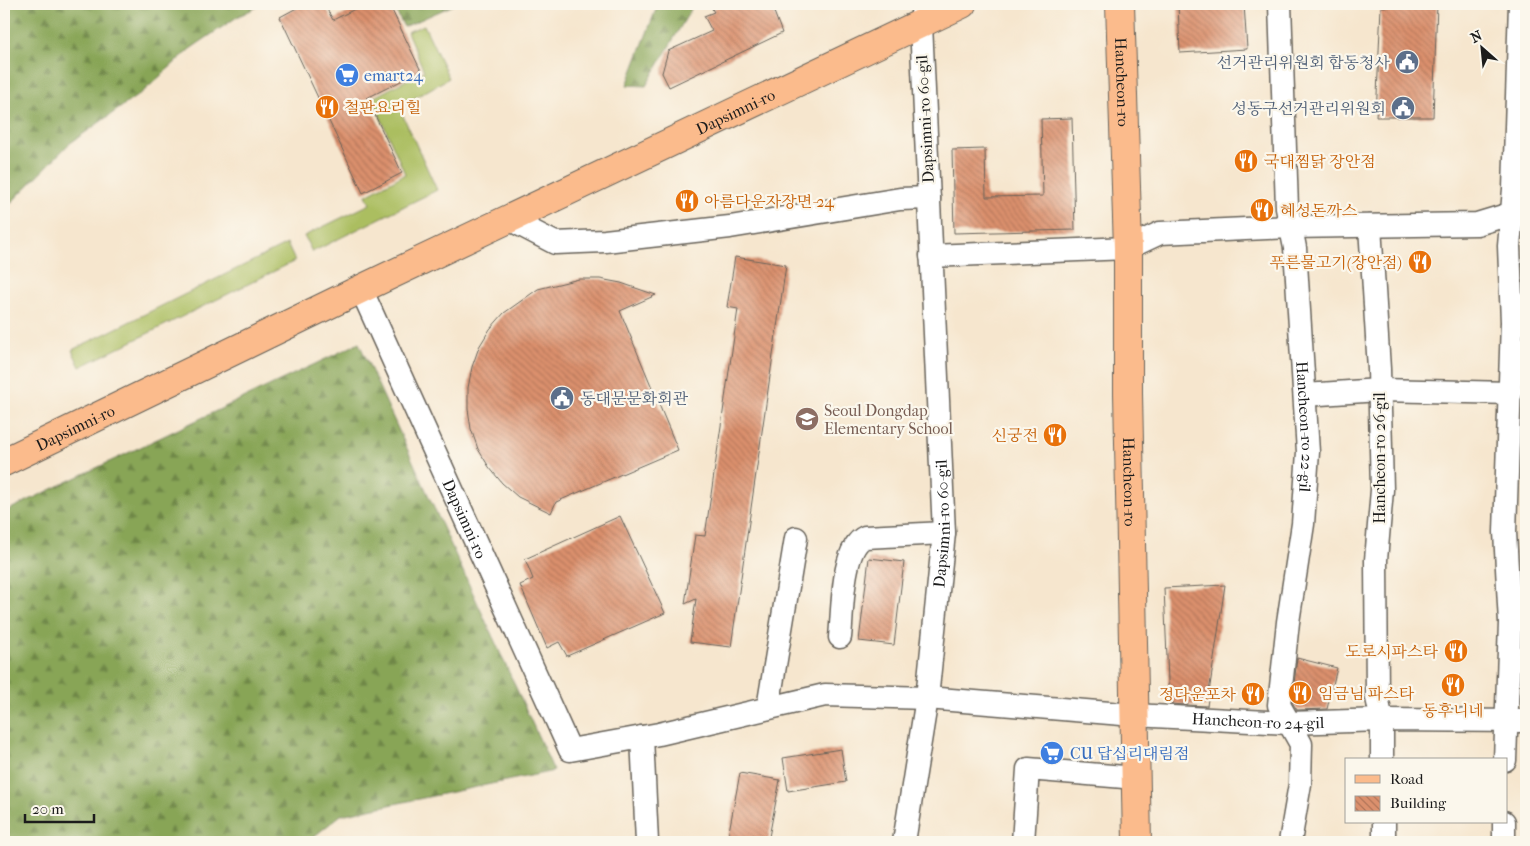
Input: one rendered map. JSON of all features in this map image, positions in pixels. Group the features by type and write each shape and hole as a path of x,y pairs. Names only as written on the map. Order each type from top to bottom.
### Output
{"main road":[{"name":"Dapsimni-ro","path":"4,462 509,219 922,14 962,4"},
{"name":"Hancheon-ro","path":"1120,4 1128,248 1128,393 1137,842"}],"street":[{"name":"Hancheon-ro 22-gil","path":"1280,4 1287,208 1295,248 1308,452 1303,524 1288,622 1279,705 1301,744 1300,784 1290,842"},
{"path":"1506,758 1516,722 1505,532 1511,393 1519,322 1509,246 1518,212 1514,188 1520,4"},
{"name":"Dapsimni-ro 60-gil","path":"904,842 926,698 944,533 922,14"},
{"path":"509,219 555,243 597,241 730,227 900,199 929,198"},
{"path":"931,256 1128,248 1160,233 1291,227 1477,224 1518,212"},
{"name":"Hancheon-ro 26-gil","path":"1370,226 1380,390 1382,490 1376,560 1377,698 1382,720"},
{"name":"Dapsimni-ro","path":"361,289 570,750 642,737"},
{"path":"1305,395 1380,390 1511,393"},
{"path":"840,637 849,557 858,540 865,536 944,533"},
{"path":"768,708 796,538"},
{"path":"648,842 642,737 825,695 926,698 1134,715"},
{"name":"Hancheon-ro 24-gil","path":"1134,715 1289,723 1382,720 1516,722"},
{"path":"1382,720 1382,758"},
{"path":"1023,842 1028,769 1136,778"},
{"path":"1384,824 1384,842"},
{"path":"1504,824 1504,842"}],"green space":[{"path":"4,4 263,4 237,17 190,49 144,91 69,144 4,210"},
{"path":"392,4 456,4 404,27"},
{"path":"658,4 694,4 646,86 627,85"},
{"path":"424,25 449,78 399,107 437,190 312,252 304,236 370,204 366,195 405,174 372,98 424,71 407,32"},
{"path":"287,244 295,261 80,367 72,350"},
{"path":"359,343 554,771 341,815 307,842 4,842 4,512"}],"building":[{"path":"304,4 324,4 333,20 365,4 389,4 421,71 367,98 402,173 363,193 280,17"},
{"path":"722,4 771,4 782,33 669,87 662,73 668,51 712,31 704,16 714,12 712,9"},
{"path":"1178,4 1244,4 1247,49 1180,53"},
{"name":"선거관리위원회 합동청사","path":"1437,4 1433,117 1376,117 1381,7"},
{"path":"1072,118 1075,230 954,233 952,150 985,149 986,197 1043,196 1041,119"},
{"path":"735,257 786,265 731,647 690,642 696,599 685,604 695,535 705,536 738,309 727,307"},
{"name":"동대문문화회관","path":"579,279 600,279 621,283 656,295 620,311 678,450 556,502 551,513 518,497 502,483 489,467 478,449 471,429 468,409 468,388 472,367 479,347 490,329 504,313 538,289"},
{"path":"620,516 665,613 567,656 559,642 547,648 520,585 533,579 525,559"},
{"path":"869,558 904,562 894,645 859,641"},
{"path":"1225,585 1207,706 1169,704 1164,588"},
{"path":"1297,658 1337,668 1327,709 1297,710 1292,702"},
{"path":"841,749 846,782 788,791 783,758"},
{"path":"740,773 780,780 768,842 727,842"}],"place":[{"name":"선거관리위원회 합동청사","path":"1407,62"},
{"name":"emart24","path":"347,75"},
{"name":"철판요리힐","path":"327,107"},
{"name":"성동구선거관리위원회","path":"1403,108"},
{"name":"국대찜닭 장안점","path":"1246,161"},
{"name":"아름다운자장면-24","path":"687,201"},
{"name":"혜성돈까스","path":"1262,210"},
{"name":"푸른물고기(장안점)","path":"1420,262"},
{"name":"동대문문화회관","path":"562,398"},
{"name":"Seoul Dongdap Elementary School","path":"807,419"},
{"name":"신궁전","path":"1055,435"},
{"name":"도로시파스타","path":"1456,651"},
{"name":"동후니네","path":"1453,685"},
{"name":"임금님 파스타","path":"1300,693"},
{"name":"정다운포차","path":"1253,694"},
{"name":"CU 답십리대림점","path":"1052,753"}]}
